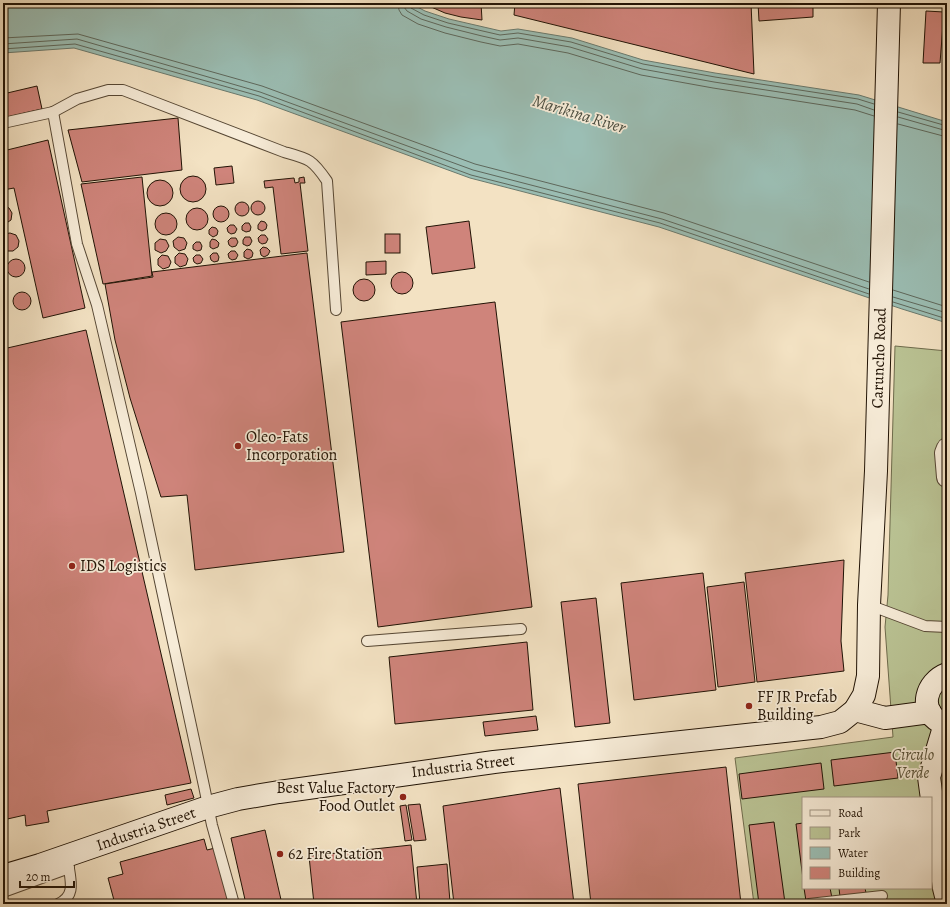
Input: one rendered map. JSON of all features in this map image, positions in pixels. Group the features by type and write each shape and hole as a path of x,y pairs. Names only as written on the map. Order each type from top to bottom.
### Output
{"street":[{"name":"Caruncho Road","path":"855,710 864,695 868,676 869,604 876,471 889,3"},
{"path":"947,448 945,453 947,478"},
{"path":"932,797 929,777 941,720 927,702 928,692 933,683 940,677 947,674"},
{"name":"Industria Street","path":"3,876 68,862 208,807 238,799 494,762 821,727 840,722 855,710"},
{"path":"855,710 885,718 941,720"},
{"path":"932,798 947,900"}],"lane":[{"path":"3,123 53,112 77,99 108,90 122,90 284,152 306,158 317,167 327,181 336,310"},
{"path":"53,112 77,244 97,305 139,485 208,807 234,904"},
{"path":"869,604 925,626 947,627"},
{"path":"367,641 522,629"},
{"path":"3,892 68,862 71,888 69,896 65,901 58,904"},
{"path":"809,904 882,896"}],"green space":[{"name":"Circulo Verde","path":"895,346 947,351 947,904 754,904 735,758 893,737 885,627 888,595"}],"water":[{"name":"Marikina River","path":"3,3 410,3 425,11 449,19 501,31 518,29 572,38 643,60 715,73 859,95 947,122 947,323 659,227 470,178 257,100 74,48 3,53"}],"building":[{"path":"422,3 481,3 482,20 445,13"},
{"path":"515,3 751,3 754,74 514,15"},
{"path":"758,3 813,3 813,17 759,21"},
{"path":"926,11 944,12 940,63 923,63"},
{"path":"37,86 42,109 3,118 3,94"},
{"path":"178,118 182,170 82,182 68,130"},
{"path":"48,140 85,308 43,318 14,188 3,190 3,151"},
{"path":"232,166 234,183 216,185 214,168"},
{"path":"193,176 202,180 206,189 202,198 193,202 184,198 180,189 184,180"},
{"path":"142,177 152,276 103,284 81,184"},
{"path":"304,177 305,183 300,183 308,251 281,254 273,187 265,188 264,181 294,178 295,183 299,182 299,178"},
{"path":"160,180 169,184 173,193 169,202 160,206 151,202 147,193 151,184"},
{"path":"258,201 263,203 265,208 263,213 258,215 253,213 251,208 253,203"},
{"path":"242,202 247,204 249,209 247,214 242,216 237,214 235,209 237,204"},
{"path":"3,205 9,208 12,213 11,220 5,224 3,224"},
{"path":"218,206 224,206 229,211 227,220 224,222 218,222 213,217 213,211"},
{"path":"193,208 201,208 208,215 208,223 201,230 193,230 186,223 186,215"},
{"path":"166,213 174,216 177,224 174,232 166,235 158,232 155,224 158,216"},
{"path":"261,221 265,222 267,225 266,229 262,231 258,229 258,225"},
{"path":"469,221 475,268 432,274 426,227"},
{"path":"245,223 249,223 251,227 250,231 246,232 242,230 242,226"},
{"path":"230,225 234,225 237,229 235,233 231,234 228,232 227,228"},
{"path":"212,227 216,228 218,231 217,235 213,237 209,234 209,230"},
{"path":"10,233 16,235 19,241 18,247 13,251 6,251 3,248 3,236 4,234"},
{"path":"385,234 400,234 400,253 385,253"},
{"path":"261,235 265,235 268,239 266,243 262,244 259,242 258,238"},
{"path":"178,237 184,238 187,243 185,249 179,251 174,247 173,241"},
{"path":"245,237 250,237 252,241 250,245 247,246 243,244"},
{"path":"231,238 236,238 238,242 236,246 232,247 229,245 228,241"},
{"path":"160,239 166,240 169,246 166,251 161,253 155,250 155,243"},
{"path":"212,239 219,243 218,247 213,249 210,247 210,242"},
{"path":"196,242 200,242 202,246 201,250 197,251 193,249 193,245"},
{"path":"263,247 270,251 268,255 264,257 261,255 260,250"},
{"path":"247,249 251,250 253,253 252,257 248,259 244,257 244,252"},
{"path":"231,251 235,251 238,255 236,259 232,260 229,258 228,254"},
{"path":"179,253 185,254 188,259 186,265 180,267 175,263 175,257"},
{"path":"213,253 217,253 219,257 218,261 214,262 211,260 210,256"},
{"name":"Oleo-Fats Incorporation","path":"307,253 344,552 195,570 187,495 161,497 130,398 115,340 105,284 153,277 152,272"},
{"path":"162,255 168,256 171,262 169,267 163,269 158,265 158,259"},
{"path":"196,255 200,255 203,259 201,263 197,264 194,262 193,258"},
{"path":"16,259 22,262 25,268 22,274 16,277 10,274 7,268 10,262"},
{"path":"386,261 386,274 366,275 366,262"},
{"path":"398,272 406,272 413,279 413,287 406,294 398,294 391,287 391,279"},
{"path":"360,279 368,279 375,286 375,294 368,301 360,301 353,294 353,286"},
{"path":"22,292 28,295 31,301 28,307 22,310 16,307 13,301 16,295"},
{"path":"495,302 532,607 378,627 341,322"},
{"name":"IDS Logistics","path":"86,330 191,783 47,811 49,822 26,826 25,815 3,820 3,349"},
{"path":"844,560 841,641 844,671 757,682 745,573"},
{"path":"703,573 716,690 634,700 621,583"},
{"path":"744,582 755,682 718,687 707,587"},
{"path":"596,598 610,723 575,727 561,602"},
{"path":"527,642 533,710 395,724 389,657"},
{"path":"536,716 538,730 485,736 483,722"},
{"path":"895,752 898,778 834,786 831,760"},
{"path":"821,763 824,789 742,799 739,774"},
{"path":"726,767 741,904 591,904 578,784"},
{"path":"560,788 574,904 454,904 443,806"},
{"path":"191,789 194,798 167,805 165,795"},
{"path":"420,804 426,840 414,841 408,805"},
{"path":"406,805 412,840 405,841 400,806"},
{"path":"774,822 785,903 759,904 749,825"},
{"path":"802,823 802,871 796,824"},
{"path":"265,830 282,904 246,904 231,838"},
{"path":"204,839 207,850 215,848 230,904 115,904 108,878 123,874 120,862"},
{"path":"411,845 417,904 314,904 309,856"},
{"path":"447,864 450,902 440,904 420,904 417,867"},
{"path":"804,889 830,889 832,898 806,901"},
{"path":"839,889 865,889 866,893 840,897"}],"place":[{"name":"Oleo-Fats Incorporation","path":"238,446"},
{"name":"IDS Logistics","path":"72,566"},
{"name":"FF JR Prefab Building","path":"749,706"},
{"name":"Best Value Factory Food Outlet","path":"403,797"},
{"name":"62 Fire Station","path":"280,854"}]}
